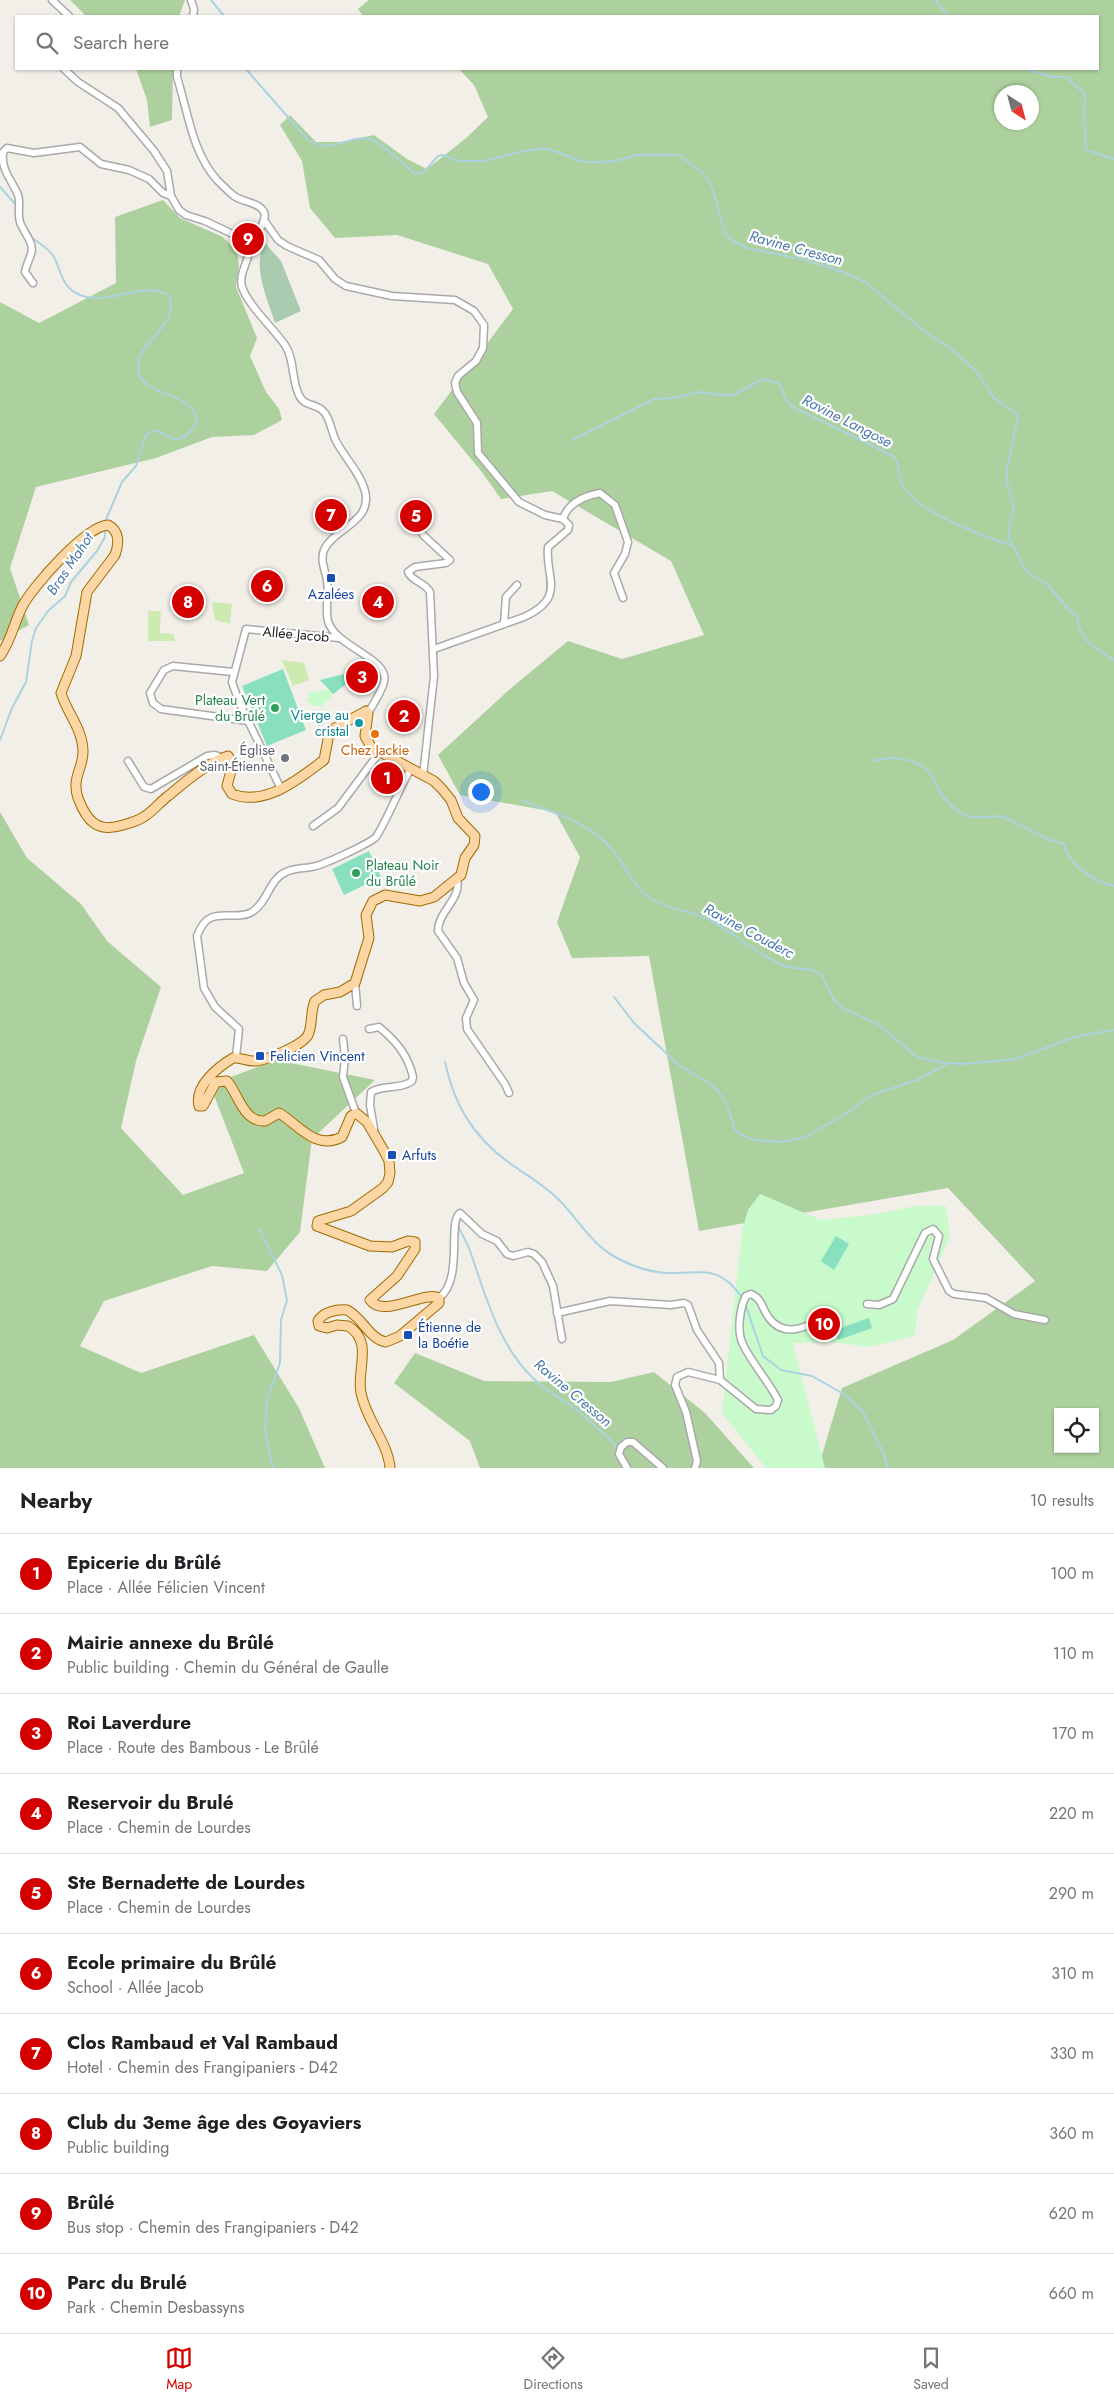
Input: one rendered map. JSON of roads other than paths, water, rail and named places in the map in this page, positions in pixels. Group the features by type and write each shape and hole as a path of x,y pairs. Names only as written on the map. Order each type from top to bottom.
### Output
{"main road":[{"path":"0,656 30,594 62,558 93,530 108,525 115,529 117,535 118,542 115,555 87,592 76,656 61,693 74,717 82,745 82,756 75,783 78,798 94,823 102,828 112,829 144,817 175,790 228,756 233,763 227,786 232,794 249,799 281,789 324,760 328,736 335,728 358,714 368,713 364,736 371,747 410,770 434,781 447,794 458,818 472,831 476,838 457,879 434,897 427,900 408,900 385,895 373,901 366,915 369,938 355,983 340,992 318,997 313,1005 310,1029 305,1040 262,1060 247,1061 236,1057 216,1070 206,1081 200,1094 199,1106 202,1106 206,1103 216,1082 227,1081 244,1110 253,1118 265,1121 279,1113 300,1131 309,1136 325,1140 342,1137 351,1116 356,1112 367,1122 389,1161 390,1173 384,1187 351,1211 318,1220 317,1226 370,1246 392,1247 408,1241 415,1242 415,1249 398,1276 372,1296 370,1300 372,1303 401,1305 434,1296 439,1298 439,1303 433,1309 400,1336 386,1342 375,1337 357,1316 347,1310 331,1312 322,1316 318,1321 319,1326 323,1328 348,1326 353,1329 360,1340 363,1355 361,1394 371,1421 389,1456 390,1468"}],"street":[{"path":"52,0 69,15"},
{"path":"191,0 194,9 193,15"},
{"path":"65,70 78,82 118,108 154,151 166,170 174,203 186,216 222,228 239,237 249,246"},
{"path":"178,70 178,77 194,142 206,164 219,182 236,197 260,208 264,213 264,220 249,246 249,256 242,275 243,290 288,350 299,396 306,404 319,408 326,414 339,447 365,491 366,498 362,512 352,525 330,543 323,557 327,581 326,612 329,624 339,638 373,661 382,670 384,681 368,713"},
{"path":"33,282 25,272 26,264 32,254 30,241 20,222 19,197 4,173 3,152 7,148 34,153 80,147 101,164 129,170 149,179 163,193 171,196"},
{"path":"264,220 278,240 319,260 335,279 346,286 392,296 454,300 474,312 484,325 483,348 476,361 458,376 455,383 457,392 477,423 478,453 519,502 545,515 563,519 568,523 568,530 551,542 547,549 552,585 547,599 530,615 434,649"},
{"path":"563,519 568,508 591,494 600,493 615,505 628,542 626,554 614,573 623,598"},
{"path":"415,517 423,535 450,560 446,563 414,568 408,572 409,576 426,586 430,592 434,649 433,692 423,776"},
{"path":"504,623 506,597 517,585"},
{"name":"Allée Jacob","path":"281,789 233,688 233,672 246,629 339,638"},
{"path":"233,672 173,666 164,670 150,693 153,703 161,709 248,721"},
{"path":"313,826 338,808 379,753"},
{"path":"128,761 144,787 151,789 207,756 215,755 223,758"},
{"path":"236,1057 239,1029 215,1007 202,985 198,936 200,929 209,920 220,915 245,915 254,910 265,900 274,882 282,874 300,868 318,866 376,837 410,770"},
{"path":"457,879 457,891 440,919 438,931 457,958 464,984 474,1000 466,1018 467,1029 505,1084 509,1093"},
{"path":"355,983 357,1006"},
{"path":"369,1029 379,1027 395,1041 403,1051 413,1077 412,1081 403,1086 380,1088 371,1092 372,1122 377,1139"},
{"path":"342,1039 346,1058 343,1077 356,1112"},
{"path":"439,1298 444,1295 450,1283 454,1262 455,1220 460,1213 482,1234 497,1241 510,1256 528,1252 538,1258 547,1270 562,1339"},
{"path":"868,1304 880,1305 893,1300 925,1233 933,1229 939,1236 933,1259 949,1291 954,1294 986,1298 1014,1314 1045,1320"},
{"path":"695,1468 697,1461 686,1412 675,1385 676,1377 688,1372 720,1380 756,1409 771,1410 776,1406 778,1400 742,1342 741,1311 746,1296 751,1294 757,1296 769,1318 775,1324 792,1331 808,1327 821,1318"},
{"path":"557,1313 610,1301 671,1305 684,1303 688,1306 697,1330 719,1363 720,1380"},
{"path":"627,1468 619,1454 621,1447 627,1442 632,1442 638,1446 663,1468"}],"waterway":[{"name":"Ravine Cresson","path":"211,0 223,15"},
{"path":"935,0 947,15"},
{"name":"Ravine Cresson","path":"247,70 308,140 325,146 361,139 374,140 386,148 415,174 424,172 438,156 443,155 457,161 483,161 524,151 549,149 583,162 616,161 636,155 679,155 703,173 712,187 725,233 731,240 747,248 805,260 841,271 865,282 924,331 954,351 976,371 994,398 1016,413 1018,418 1007,468 1007,482 1014,509 1010,521 1009,537 1026,571 1049,586 1069,610 1077,616 1081,632 1089,643 1114,660"},
{"path":"1030,70 1052,77 1066,77 1085,94 1086,150 1114,159"},
{"name":"Bras Mahot","path":"0,187 16,205"},
{"name":"Bras Mahot","path":"31,237 52,254 65,283 78,294 100,298 147,290 169,295 171,306 169,316 145,348 138,368 140,377 145,383 189,406 195,413 196,421 188,434 179,439 154,430 146,435 136,466 122,482 105,522"},
{"name":"Ravine Langose","path":"572,440 654,399 673,398 699,392 733,395 763,379 780,384 786,400 793,407 893,456 898,464 903,486 909,494 928,509 972,531 1011,545"},
{"name":"Bras Mahot","path":"0,740 12,708 26,682 32,641 36,628 48,611 65,596 71,582 97,551 105,537 105,529"},
{"path":"873,761 896,758 918,764 930,773 942,795 959,812 973,817 1004,817 1050,840 1064,844 1071,859 1077,866 1098,880 1114,886"},
{"name":"Ravine Couderc","path":"523,801 570,819 592,831 616,854 639,889 653,900 710,920 765,956 785,966 813,970 821,974 834,1000 844,1009 878,1024 917,1057 944,1063 965,1064 1015,1059 1078,1036 1114,1030"},
{"path":"614,997 634,1023 680,1066 709,1083 718,1091 726,1102 735,1130 754,1140 781,1142 806,1137 847,1113 872,1095 917,1080 947,1064"},
{"path":"445,1062 460,1106 475,1130 508,1162 554,1195 601,1248 625,1262 650,1271 664,1273 711,1273 727,1281 743,1299"},
{"name":"Ravine Cresson","path":"457,1224 469,1248 494,1319 511,1351 539,1384 577,1410 618,1449"},
{"path":"259,1228 282,1275 287,1300 281,1320 280,1363 267,1400 265,1431 273,1468"},
{"path":"745,1303 763,1356 781,1370 812,1376 847,1396 863,1412 883,1452 888,1468"},
{"name":"Ravine Cresson","path":"623,1455 631,1468"}],"place":[{"name":"Brûlé","path":"248,239"},
{"name":"Clos Rambaud et Val Rambaud","path":"331,515"},
{"name":"Ste Bernadette de Lourdes","path":"416,516"},
{"name":"Azalées","path":"331,578"},
{"name":"Ecole primaire du Brûlé","path":"267,586"},
{"name":"Club du 3eme âge des Goyaviers","path":"188,602"},
{"name":"Reservoir du Brulé","path":"378,602"},
{"name":"Roi Laverdure","path":"362,677"},
{"name":"Plateau Vert du Brûlé","path":"275,708"},
{"name":"Mairie annexe du Brûlé","path":"404,716"},
{"name":"Vierge au cristal","path":"359,723"},
{"name":"Chez Jackie","path":"375,734"},
{"name":"Église Saint-Étienne","path":"285,758"},
{"name":"Epicerie du Brûlé","path":"387,778"},
{"name":"Plateau Noir du Brûlé","path":"356,873"},
{"name":"Felicien Vincent","path":"260,1056"},
{"name":"Arfuts","path":"392,1155"},
{"name":"Parc du Brulé","path":"824,1324"},
{"name":"Étienne de la Boétie","path":"408,1335"}]}
